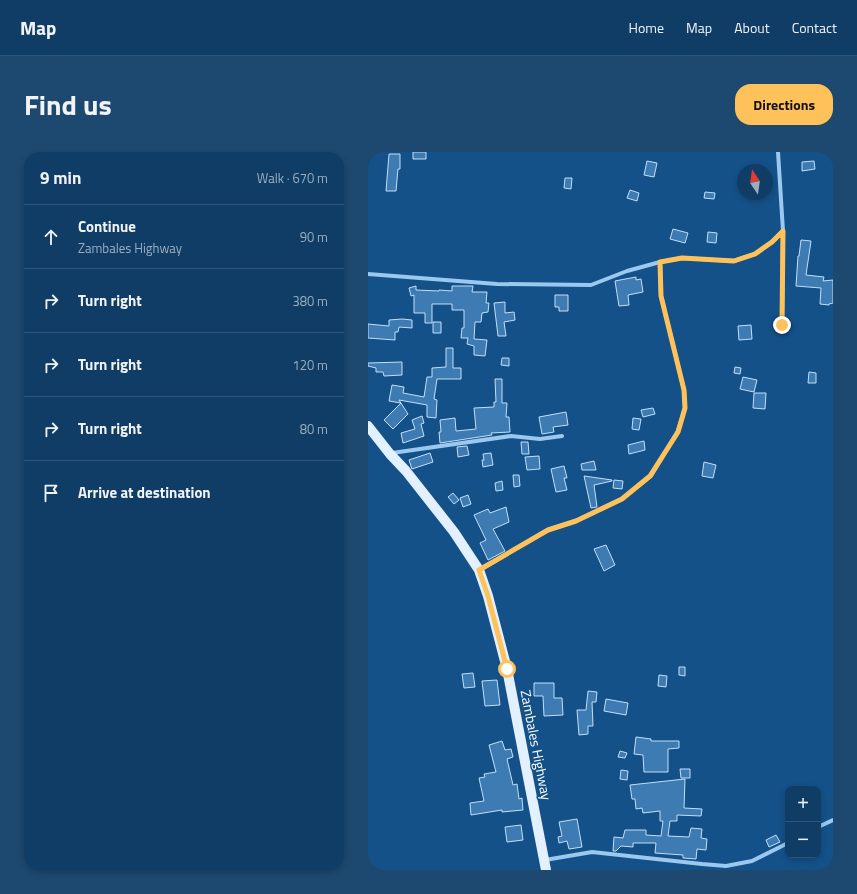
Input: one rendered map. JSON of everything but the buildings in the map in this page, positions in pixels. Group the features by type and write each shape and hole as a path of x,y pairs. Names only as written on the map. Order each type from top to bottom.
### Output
{"main road":[{"name":"Zambales Highway","path":"368,426 390,454 416,483 454,532 479,570 488,596 507,669 545,865"}],"street":[{"path":"778,152 783,231 782,325"},
{"path":"368,274 497,284 591,285 627,271 682,258 734,261 755,254 772,242 783,231"},
{"path":"479,570 548,530 576,521 622,499 650,476 678,432 685,408 684,390 661,296 660,262"},
{"path":"390,454 511,436 540,439 562,436"},
{"path":"821,826 833,820"},
{"path":"545,865 592,852 726,866 752,861 785,844"}],"route":[{"path":"507,669 488,596 479,570 548,530 576,521 622,499 650,476 678,432 685,408 684,390 661,296 660,262 682,258 734,261 755,254 772,242 783,231 782,325"}]}
